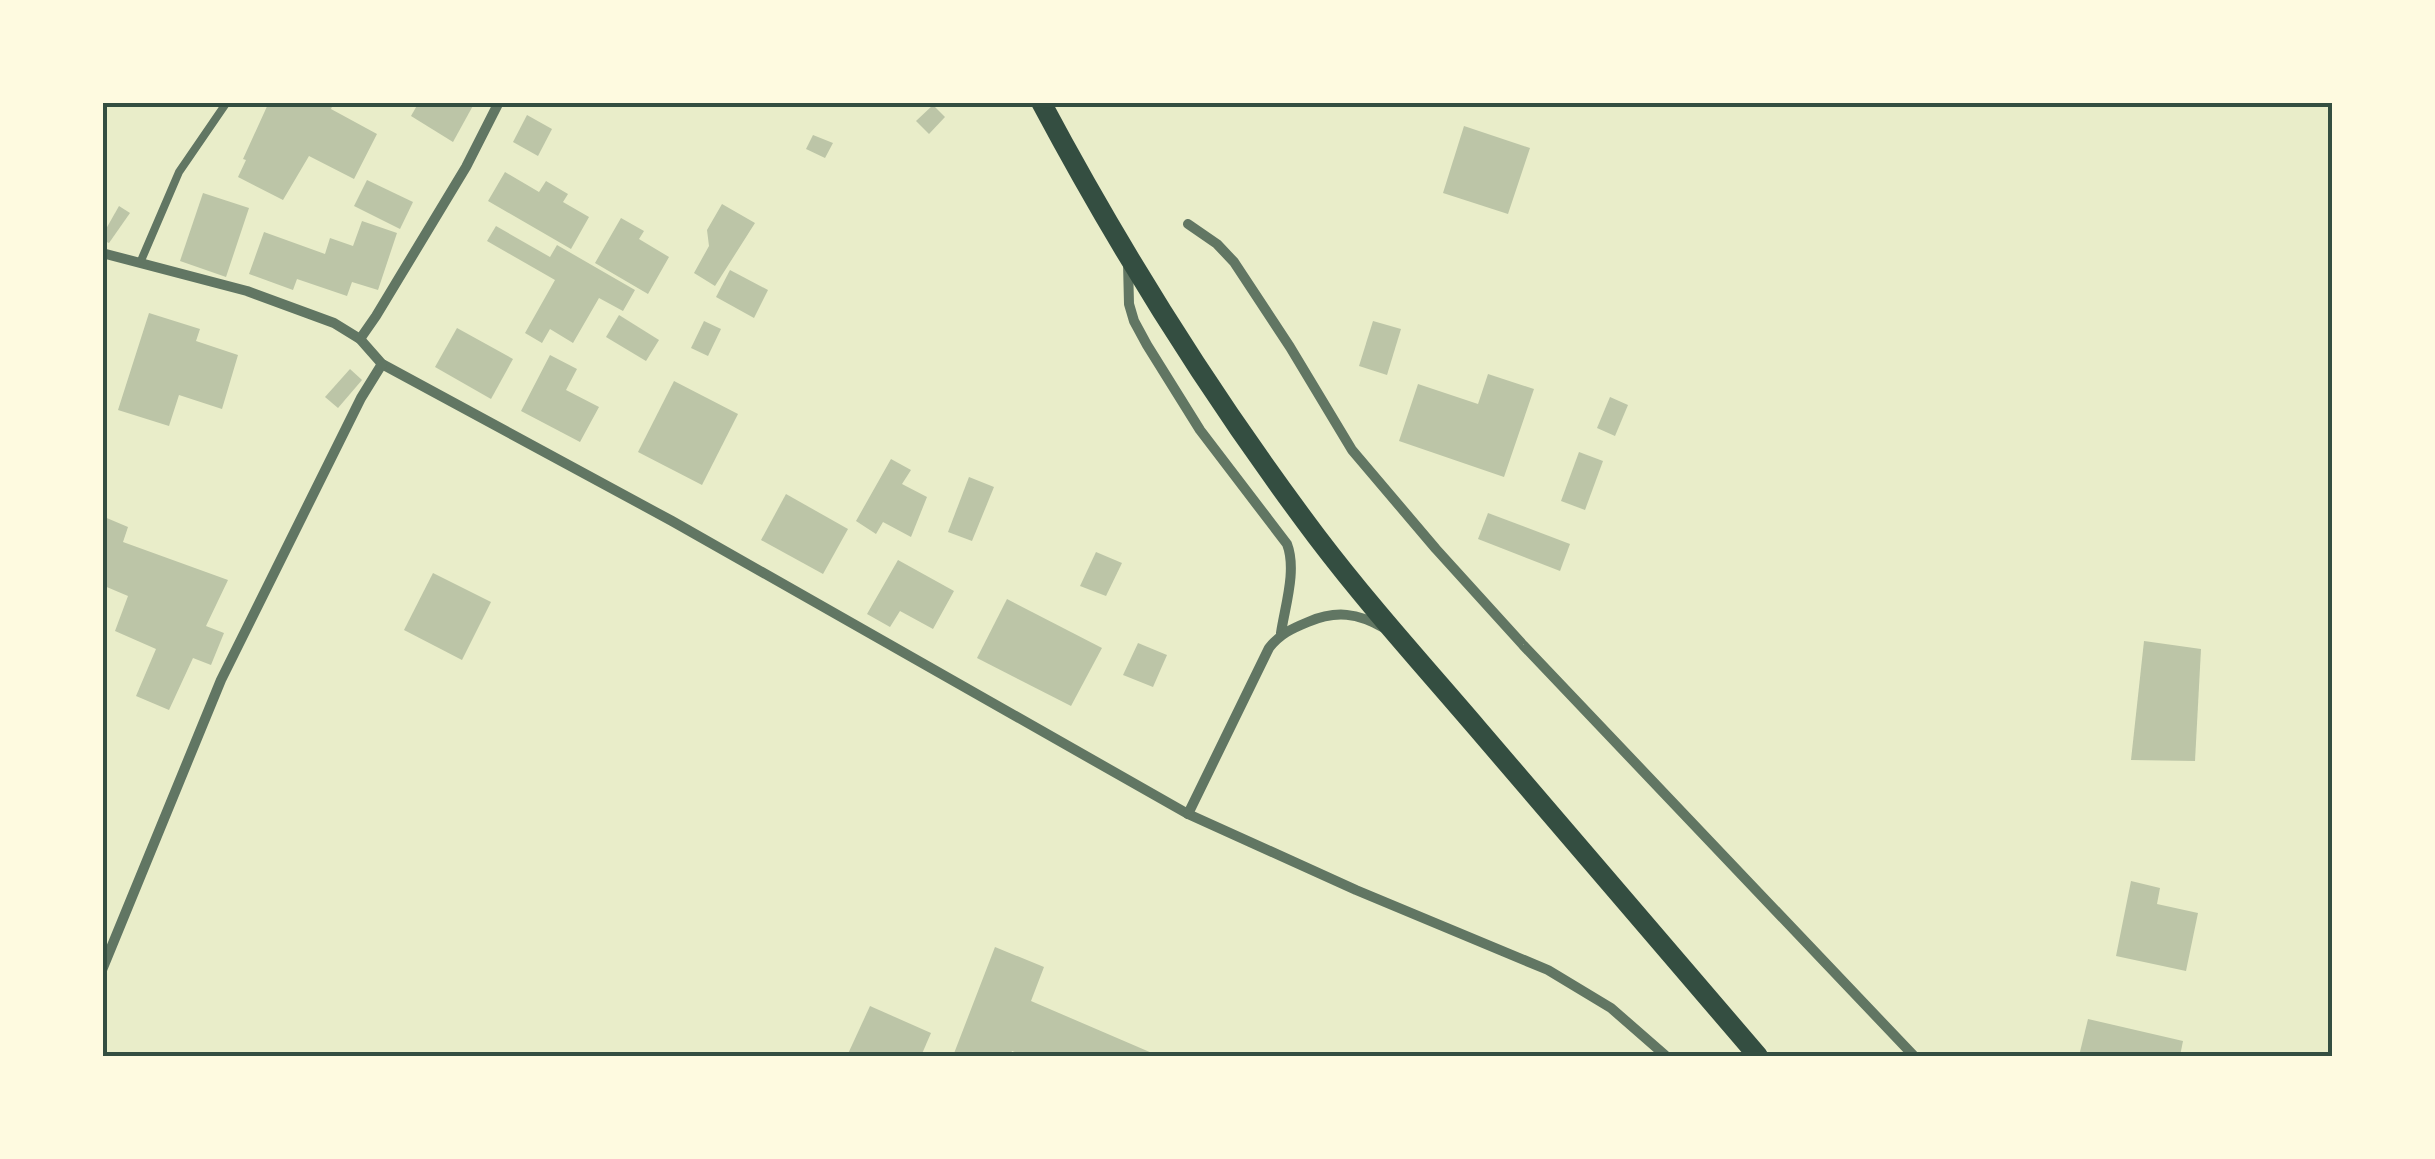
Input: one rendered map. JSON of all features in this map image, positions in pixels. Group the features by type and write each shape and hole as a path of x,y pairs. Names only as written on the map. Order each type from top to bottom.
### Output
{"main road":[{"path":"1042,102 1128,257 1263,464 1320,541 1758,1056"}],"street":[{"path":"360,339 466,167 499,102"},
{"path":"1188,224 1217,244 1234,262 1352,450 1436,549 1914,1056"},
{"path":"102,254 248,291 334,323 360,339 382,364 672,521 1188,814 1548,970 1612,1008 1666,1056"},
{"path":"1128,257 1129,304 1147,345 1200,430 1286,544 1291,560 1281,633"},
{"path":"102,970 221,680 382,364"},
{"path":"1188,814 1268,648 1281,633 1336,613 1366,618 1402,640"}],"lane":[{"path":"140,262 180,172 227,102"}],"building":[{"path":"269,102 334,102 331,109 377,134 354,179 309,156 283,200 238,177"},
{"path":"419,102 475,102 453,142 411,116"},
{"path":"933,105 945,117 929,134 916,121"},
{"path":"527,115 552,129 538,156 513,142"},
{"path":"1464,126 1530,148 1508,214 1443,193"},
{"path":"813,135 833,143 825,158 806,149"},
{"path":"505,172 539,192 546,181 568,194 563,202 589,217 571,249 488,201"},
{"path":"367,180 413,202 400,229 354,206"},
{"path":"203,193 249,208 226,277 180,261"},
{"path":"722,204 755,223 715,286 694,273 709,246 707,230"},
{"path":"119,206 130,213 109,243 102,236"},
{"path":"621,218 644,231 639,239 669,257 648,294 595,263"},
{"path":"362,221 397,233 378,290 352,282 347,296 297,279 293,290 249,274 264,232 325,254 330,238 353,246"},
{"path":"496,226 550,257 557,245 635,290 623,311 599,298 573,343 550,329 542,343 525,333 555,280 487,241"},
{"path":"730,270 768,290 754,318 716,297"},
{"path":"149,313 200,329 196,341 238,355 222,409 179,395 169,426 118,410"},
{"path":"619,315 659,340 646,361 606,337"},
{"path":"704,321 721,329 708,356 691,348"},
{"path":"1373,321 1401,329 1387,375 1359,366"},
{"path":"457,328 513,359 491,399 435,367"},
{"path":"550,355 577,369 566,390 599,407 580,442 521,411"},
{"path":"350,369 362,380 338,408 325,397"},
{"path":"1488,374 1534,389 1504,477 1399,441 1418,384 1478,404"},
{"path":"674,381 738,414 702,485 638,452"},
{"path":"1610,397 1628,405 1615,436 1597,428"},
{"path":"1579,452 1603,461 1585,510 1561,501"},
{"path":"891,459 911,470 902,484 927,497 911,537 883,522 876,534 856,521"},
{"path":"969,477 994,487 972,541 948,532"},
{"path":"786,494 848,529 823,574 761,540"},
{"path":"1488,513 1570,544 1560,571 1478,539"},
{"path":"102,516 128,527 123,542 228,580 206,626 224,633 211,665 193,658 169,710 136,696 156,649 115,631 128,596 102,585"},
{"path":"1096,552 1122,563 1106,596 1080,586"},
{"path":"898,560 954,591 933,629 900,611 890,627 867,614"},
{"path":"433,573 491,602 462,660 404,630"},
{"path":"1007,599 1102,648 1071,706 977,658"},
{"path":"2144,641 2201,649 2195,761 2131,760"},
{"path":"1138,643 1167,655 1153,687 1123,675"},
{"path":"2131,881 2160,888 2157,904 2198,913 2186,971 2116,956"},
{"path":"995,947 1044,967 1031,1001 1159,1056 1025,1056 1012,1051 1010,1056 953,1056"},
{"path":"870,1006 931,1033 921,1056 847,1056"},
{"path":"2088,1019 2183,1041 2180,1056 2079,1056"}]}
